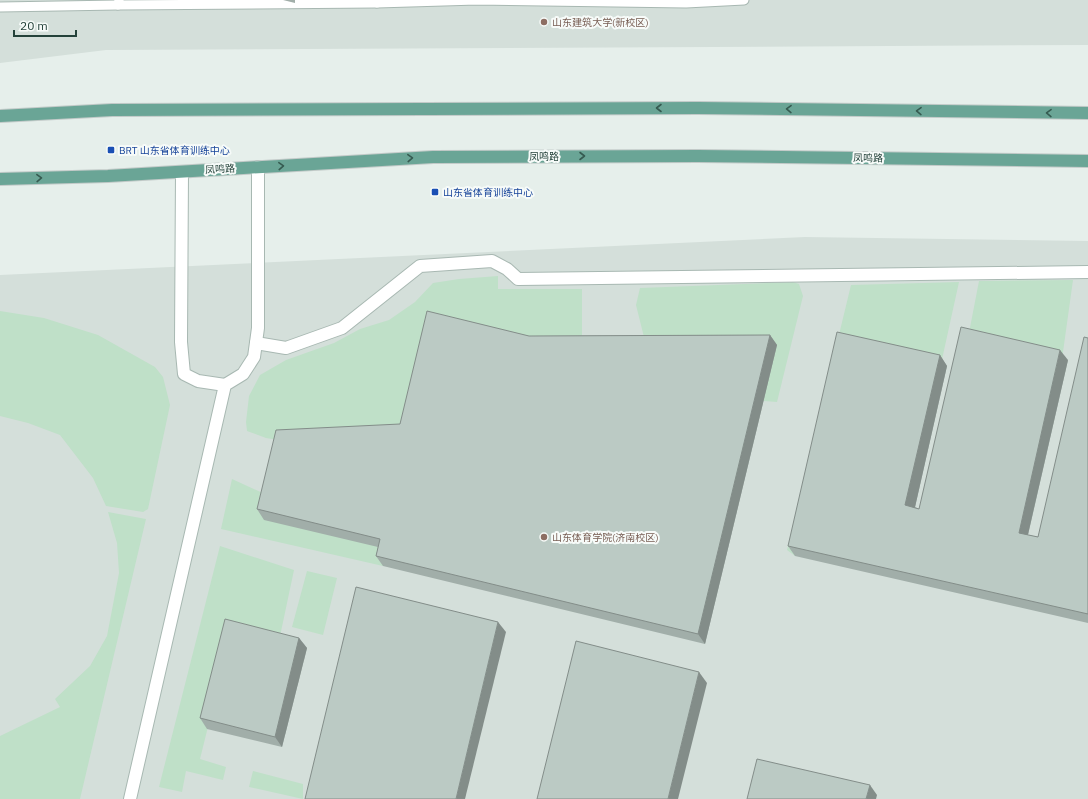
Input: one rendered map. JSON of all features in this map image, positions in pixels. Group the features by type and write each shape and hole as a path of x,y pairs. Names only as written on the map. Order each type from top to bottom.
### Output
{"main road":[{"path":"0,116 120,110 698,108 1088,113"},
{"name":"凤鸣路","path":"0,179 182,172 433,157 698,156 1088,161"}],"street":[{"path":"182,172 181,342 184,374 198,381 225,386 244,374 254,357 258,328 258,167"},
{"path":"256,343 286,348 342,328 420,266 492,261 507,269 518,279 1088,272"},
{"path":"130,799 225,386"}],"lane":[{"path":"0,7 119,2 377,2 477,0 686,3 744,0"}],"shaded area":[{"name":"山东建筑大学(新校区)","path":"0,0 1088,0 1088,45 106,50 0,63"},
{"name":"山东体育学院(济南校区)","path":"805,237 1088,241 1088,799 0,799 0,275"}],"green space":[{"path":"498,276 498,289 582,289 582,345 407,435 284,441 266,438 247,431 246,422 249,396 260,375 286,360 334,343 360,329 389,320 415,302 433,283"},
{"path":"1073,280 1062,359 968,338 979,281"},
{"path":"793,282 799,284 803,296 777,402 764,401 646,345 636,305 640,288"},
{"path":"959,282 941,364 844,342 795,556 787,550 851,285"},
{"path":"0,311 44,318 98,335 155,367 163,377 170,405 148,509 143,512 106,506 93,478 60,435 28,423 0,416"},
{"path":"232,479 387,550 383,566 221,529"},
{"path":"108,512 146,519 80,799 0,799 0,736 60,707 55,699 90,666 107,636 119,573 117,543"},
{"path":"220,546 294,570 279,641 232,630 200,759 226,767 223,780 186,771 182,792 159,787"},
{"path":"307,571 337,578 323,635 292,627"},
{"path":"253,771 303,784 303,799 249,787"}],"building":[{"path":"427,311 529,336 770,335 698,634 376,556 380,539 257,509 276,430 400,424"},
{"path":"961,327 1060,350 1019,533 1038,537 1084,337 1088,338 1088,614 788,546 837,332 940,355 905,505 919,509"},
{"path":"356,587 498,622 456,799 305,799"},
{"path":"225,619 299,638 275,737 200,718"},
{"path":"576,641 699,672 668,799 537,799"},
{"path":"757,759 870,785 866,799 747,799"}],"place":[{"name":"山东建筑大学(新校区)","path":"544,22"},
{"name":"BRT 山东省体育训练中心","path":"111,150"},
{"name":"山东省体育训练中心","path":"435,192"},
{"name":"山东体育学院(济南校区)","path":"544,537"}]}
